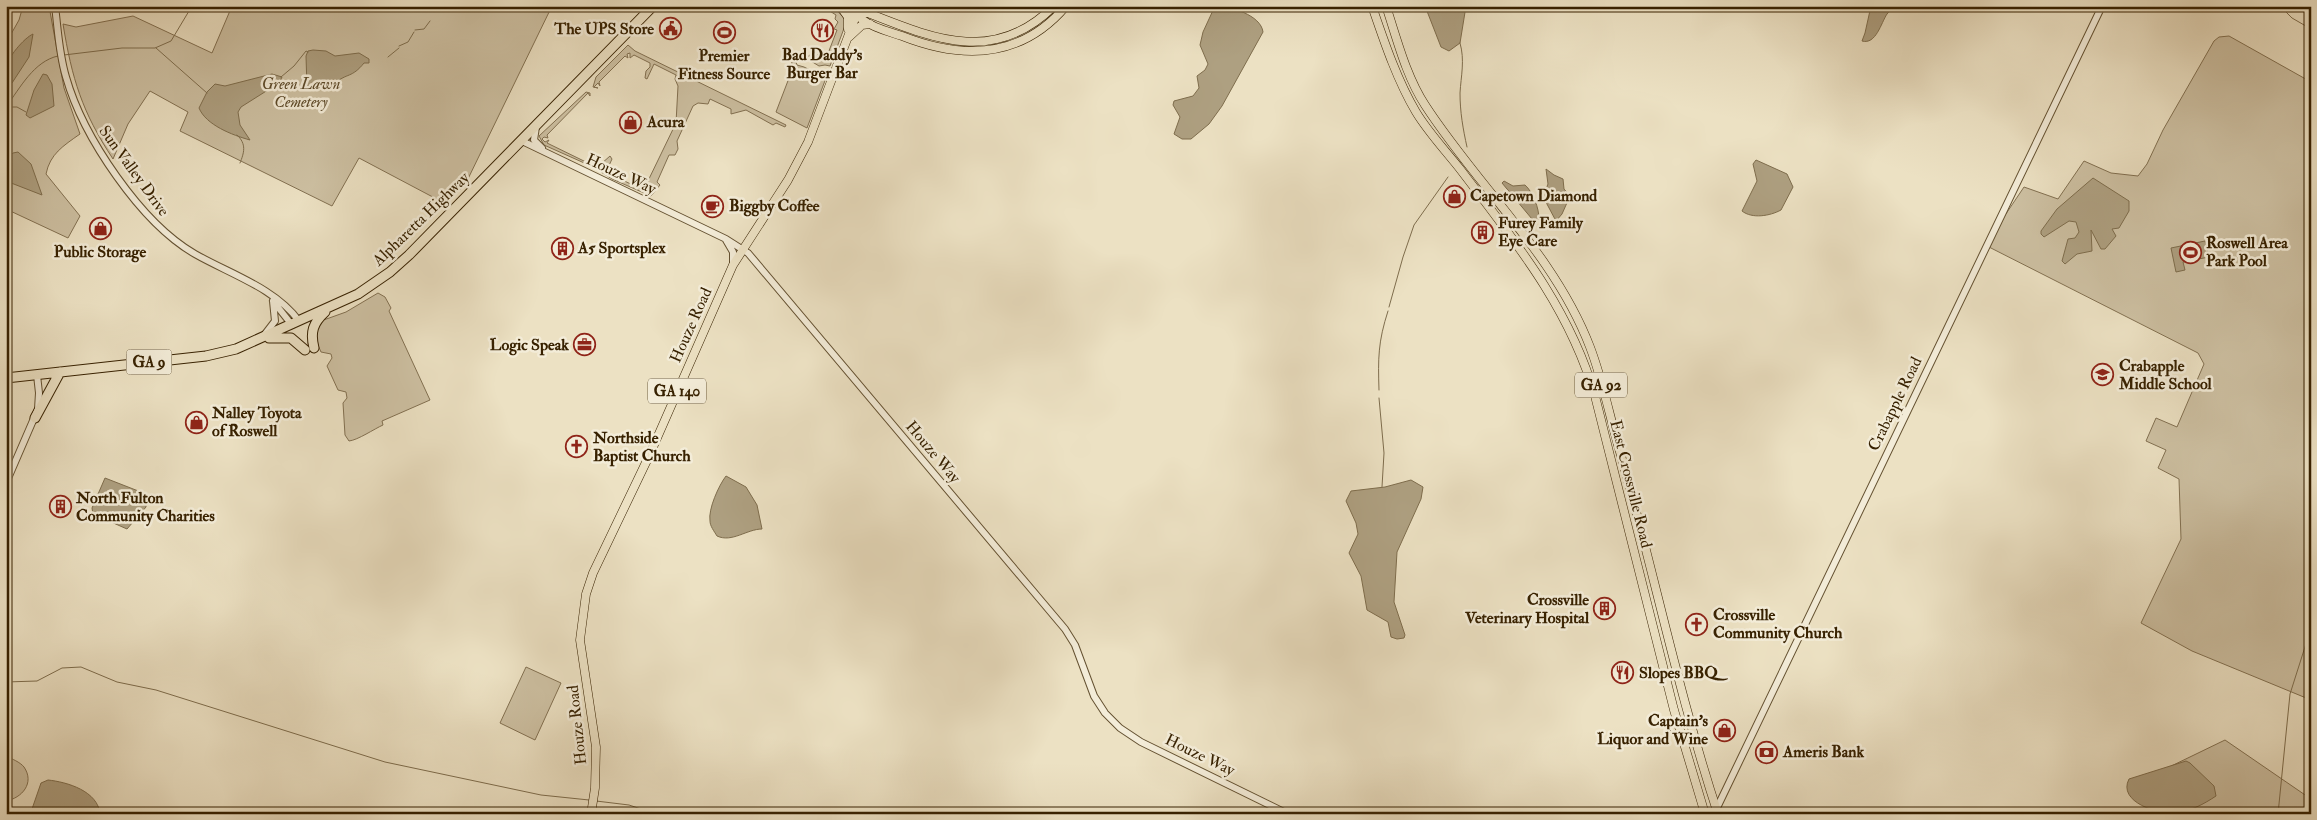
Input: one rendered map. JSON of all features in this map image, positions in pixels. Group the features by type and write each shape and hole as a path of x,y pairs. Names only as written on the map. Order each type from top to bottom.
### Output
{"highway":[{"name":"Alpharetta Highway","path":"6,378 206,356 236,349 358,294 392,271 537,126 653,6"},
{"path":"261,339 287,337 309,349 313,326 320,317 336,305"},
{"path":"35,418 60,372"}],"main road":[{"path":"840,6 848,17 847,38"},
{"path":"845,6 940,39 973,43 998,40 1014,34 1028,27 1054,6"},
{"path":"859,10 862,20 936,48 957,52 977,52 1016,43 1039,31 1066,6"},
{"name":"East Crossville Road","path":"1372,6 1402,85 1416,113 1528,260 1560,310 1576,342 1595,396 1672,703 1705,814"},
{"name":"East Crossville Road","path":"1386,6 1412,80 1424,104 1463,158 1538,254 1571,305 1590,347 1628,480 1682,695 1716,812"},
{"name":"Houze Road","path":"591,814 595,788 596,747 580,640 586,594 593,573 646,462 733,264 798,161 812,133 859,10"},
{"path":"1046,14 1052,21"},
{"path":"847,38 862,25 871,24"}],"street":[{"name":"Sun Valley Drive","path":"55,6 62,60 78,112 99,150 138,204 162,231 180,244 282,302 295,323"},
{"name":"Crabapple Road","path":"1716,812 2102,6"},
{"path":"537,126 534,136 536,143 553,157"},
{"name":"Houze Way","path":"522,141 742,248 757,262 1065,629 1079,654 1094,696 1112,721 1140,742 1288,814"},
{"path":"726,239 733,252 733,264"},
{"path":"269,294 273,301 295,323"},
{"path":"261,339 275,321 273,301"},
{"path":"6,483 35,418 39,401 36,375"}],"green space":[{"path":"23,6 49,6 64,88 80,134 54,156 46,174 80,216 68,238 6,209 6,43 19,20"},
{"name":"Green Lawn Cemetery","path":"232,6 552,6 465,185 446,204 359,158 332,206 180,131 188,112 150,91 128,124 113,159 93,126 70,62 63,24 76,27 133,16 212,53"},
{"path":"822,6 830,7 837,11 846,23 830,66 819,66 806,58 811,54 827,56 837,30 834,29 838,22 835,19 836,15"},
{"path":"2229,36 2311,82 2311,700 2192,651 2141,623 2181,539 2179,479 2158,468 2166,450 2146,441 2156,418 2177,427 2204,364 2198,353 1985,245 2024,187 2058,199 2084,161 2111,173 2138,176 2147,164 2163,130 2214,41 2219,37"},
{"path":"628,45 635,51 786,125 785,127 776,123 773,125 746,110 731,114 731,109 710,99 708,104 698,103 693,106 677,141 678,149 675,155 669,155 657,182 660,185 651,196 612,179 598,170 599,166 602,170 605,169 605,166 601,164 610,156 612,159 606,172 643,190 645,187 645,190 648,192 646,185 676,123 678,86 675,79 676,75 654,64 647,79 645,78 646,71 650,67 650,63 634,55 630,58 630,53 627,54 628,58 625,56 599,82 600,86 598,83 594,87 598,88 593,87 596,77"},
{"path":"796,62 797,65 826,78 807,128 776,112 794,65 791,63"},
{"path":"586,92 590,93 590,96 588,93 547,135 548,138 544,137 542,139 545,142 549,140 547,143 588,163 591,160 589,163 591,165 593,161 591,166 544,145 539,136"},
{"path":"378,293 385,297 391,308 389,311 430,400 382,421 383,425 349,441 345,435 343,403 347,398 346,392 338,390 327,366 332,358 331,354 321,352 314,336 318,322 346,312"},
{"path":"526,667 561,683 535,740 500,723"},
{"path":"2225,740 2311,799 2311,814 2169,814 2130,786"},
{"path":"6,756 24,767 28,779 22,793 6,801"}],"shaded area":[{"path":"1215,6 1229,8 1251,16 1261,26 1263,32 1222,106 1209,124 1191,139 1182,139 1174,134 1180,117 1173,105 1174,101 1193,96 1199,88 1197,76 1205,70 1208,64 1200,45 1203,32"},
{"path":"1425,6 1466,6 1460,43 1449,51 1441,47"},
{"path":"1871,6 1897,6 1887,14 1878,32 1871,40 1862,41 1865,33"},
{"path":"33,34 29,57 12,83 6,84 6,68 9,59 21,44"},
{"path":"308,51 326,51 335,56 359,53 369,59 369,63 364,63 356,71 335,83 328,83 311,90 307,88 306,56"},
{"path":"43,74 47,75 52,84 54,106 30,118 26,115 34,90"},
{"path":"272,74 282,77 279,83 241,107 238,112 240,125 250,140 213,124 202,114 199,108 207,92 215,84 225,86"},
{"path":"18,152 31,164 42,195 6,181 6,160 13,153"},
{"path":"1756,160 1787,174 1793,187 1781,210 1772,214 1756,216 1742,211 1757,181 1753,164"},
{"path":"1546,169 1563,179 1564,189 1570,196 1562,214 1556,221 1540,191 1542,188 1546,189 1548,184"},
{"path":"2093,178 2129,201 2129,211 2119,228 2112,229 2116,236 2105,249 2101,249 2091,230 2092,251 2077,254 2065,264 2062,261 2068,239 2075,238 2079,232 2076,222 2069,221 2044,237 2041,231 2057,209"},
{"path":"1504,181 1513,186 1525,185 1528,188 1535,200 1539,219 1532,219 1502,183"},
{"name":"Roswell Area Park Pool","path":"2205,241 2209,257 2183,262 2185,270 2176,272 2171,248"},
{"path":"726,476 746,487 757,505 762,529 723,538 717,536 712,529 710,516 712,504"},
{"path":"105,478 146,494 146,507 127,529 93,514 92,508"},
{"path":"1411,480 1423,487 1421,499 1397,552 1394,602 1405,635 1404,638 1397,639 1391,637 1388,622 1367,610 1361,576 1349,553 1358,534 1356,523 1346,501 1351,491 1385,487"},
{"path":"2186,761 2214,786 2216,796 2192,809 2169,813 2150,809 2134,800 2129,794 2127,787 2129,779"},
{"path":"48,780 64,783 88,794 94,799 100,814 37,814 32,809 41,783"}],"waterway":[{"path":"64,55 122,48 155,48 171,41 192,6"},
{"path":"2280,6 2292,18 2311,29"},
{"path":"415,30 424,29 430,21"},
{"path":"399,46 408,42 414,32"},
{"path":"1460,43 1462,62 1460,93 1467,147"},
{"path":"156,48 207,93"},
{"path":"388,57 399,48"},
{"path":"281,77 294,66 306,51 308,52"},
{"path":"6,107 35,69 49,59 58,56"},
{"path":"8,85 11,99"},
{"path":"8,107 17,107 26,112"},
{"path":"237,135 243,145 240,163"},
{"path":"1389,307 1414,225 1448,177"},
{"path":"1379,390 1379,350 1388,311"},
{"path":"1379,398 1384,453 1382,487"},
{"path":"2278,814 2290,694 2311,628"},
{"path":"6,682 37,681 62,668 81,667 117,682 156,690 385,762 541,795 589,800"},
{"path":"596,801 629,805 647,811 667,811 678,814"}],"place":[{"name":"The UPS Store","path":"670,29"},
{"name":"Bad Daddy's Burger Bar","path":"822,31"},
{"name":"Premier Fitness Source","path":"724,32"},
{"name":"Acura","path":"631,122"},
{"name":"Capetown Diamond","path":"1454,196"},
{"name":"Biggby Coffee","path":"713,206"},
{"name":"Public Storage","path":"100,228"},
{"name":"Furey Family Eye Care","path":"1482,232"},
{"name":"A5 Sportsplex","path":"562,248"},
{"name":"Roswell Area Park Pool","path":"2190,252"},
{"name":"Logic Speak","path":"585,345"},
{"name":"Crabapple Middle School","path":"2103,375"},
{"name":"Nalley Toyota of Roswell","path":"196,422"},
{"name":"Northside Baptist Church","path":"577,447"},
{"name":"North Fulton Community Charities","path":"60,507"},
{"name":"Crossville Veterinary Hospital","path":"1605,609"},
{"name":"Crossville Community Church","path":"1697,624"},
{"name":"Slopes BBQ","path":"1623,673"},
{"name":"Captain's Liquor and Wine","path":"1724,730"},
{"name":"Ameris Bank","path":"1767,752"}]}
